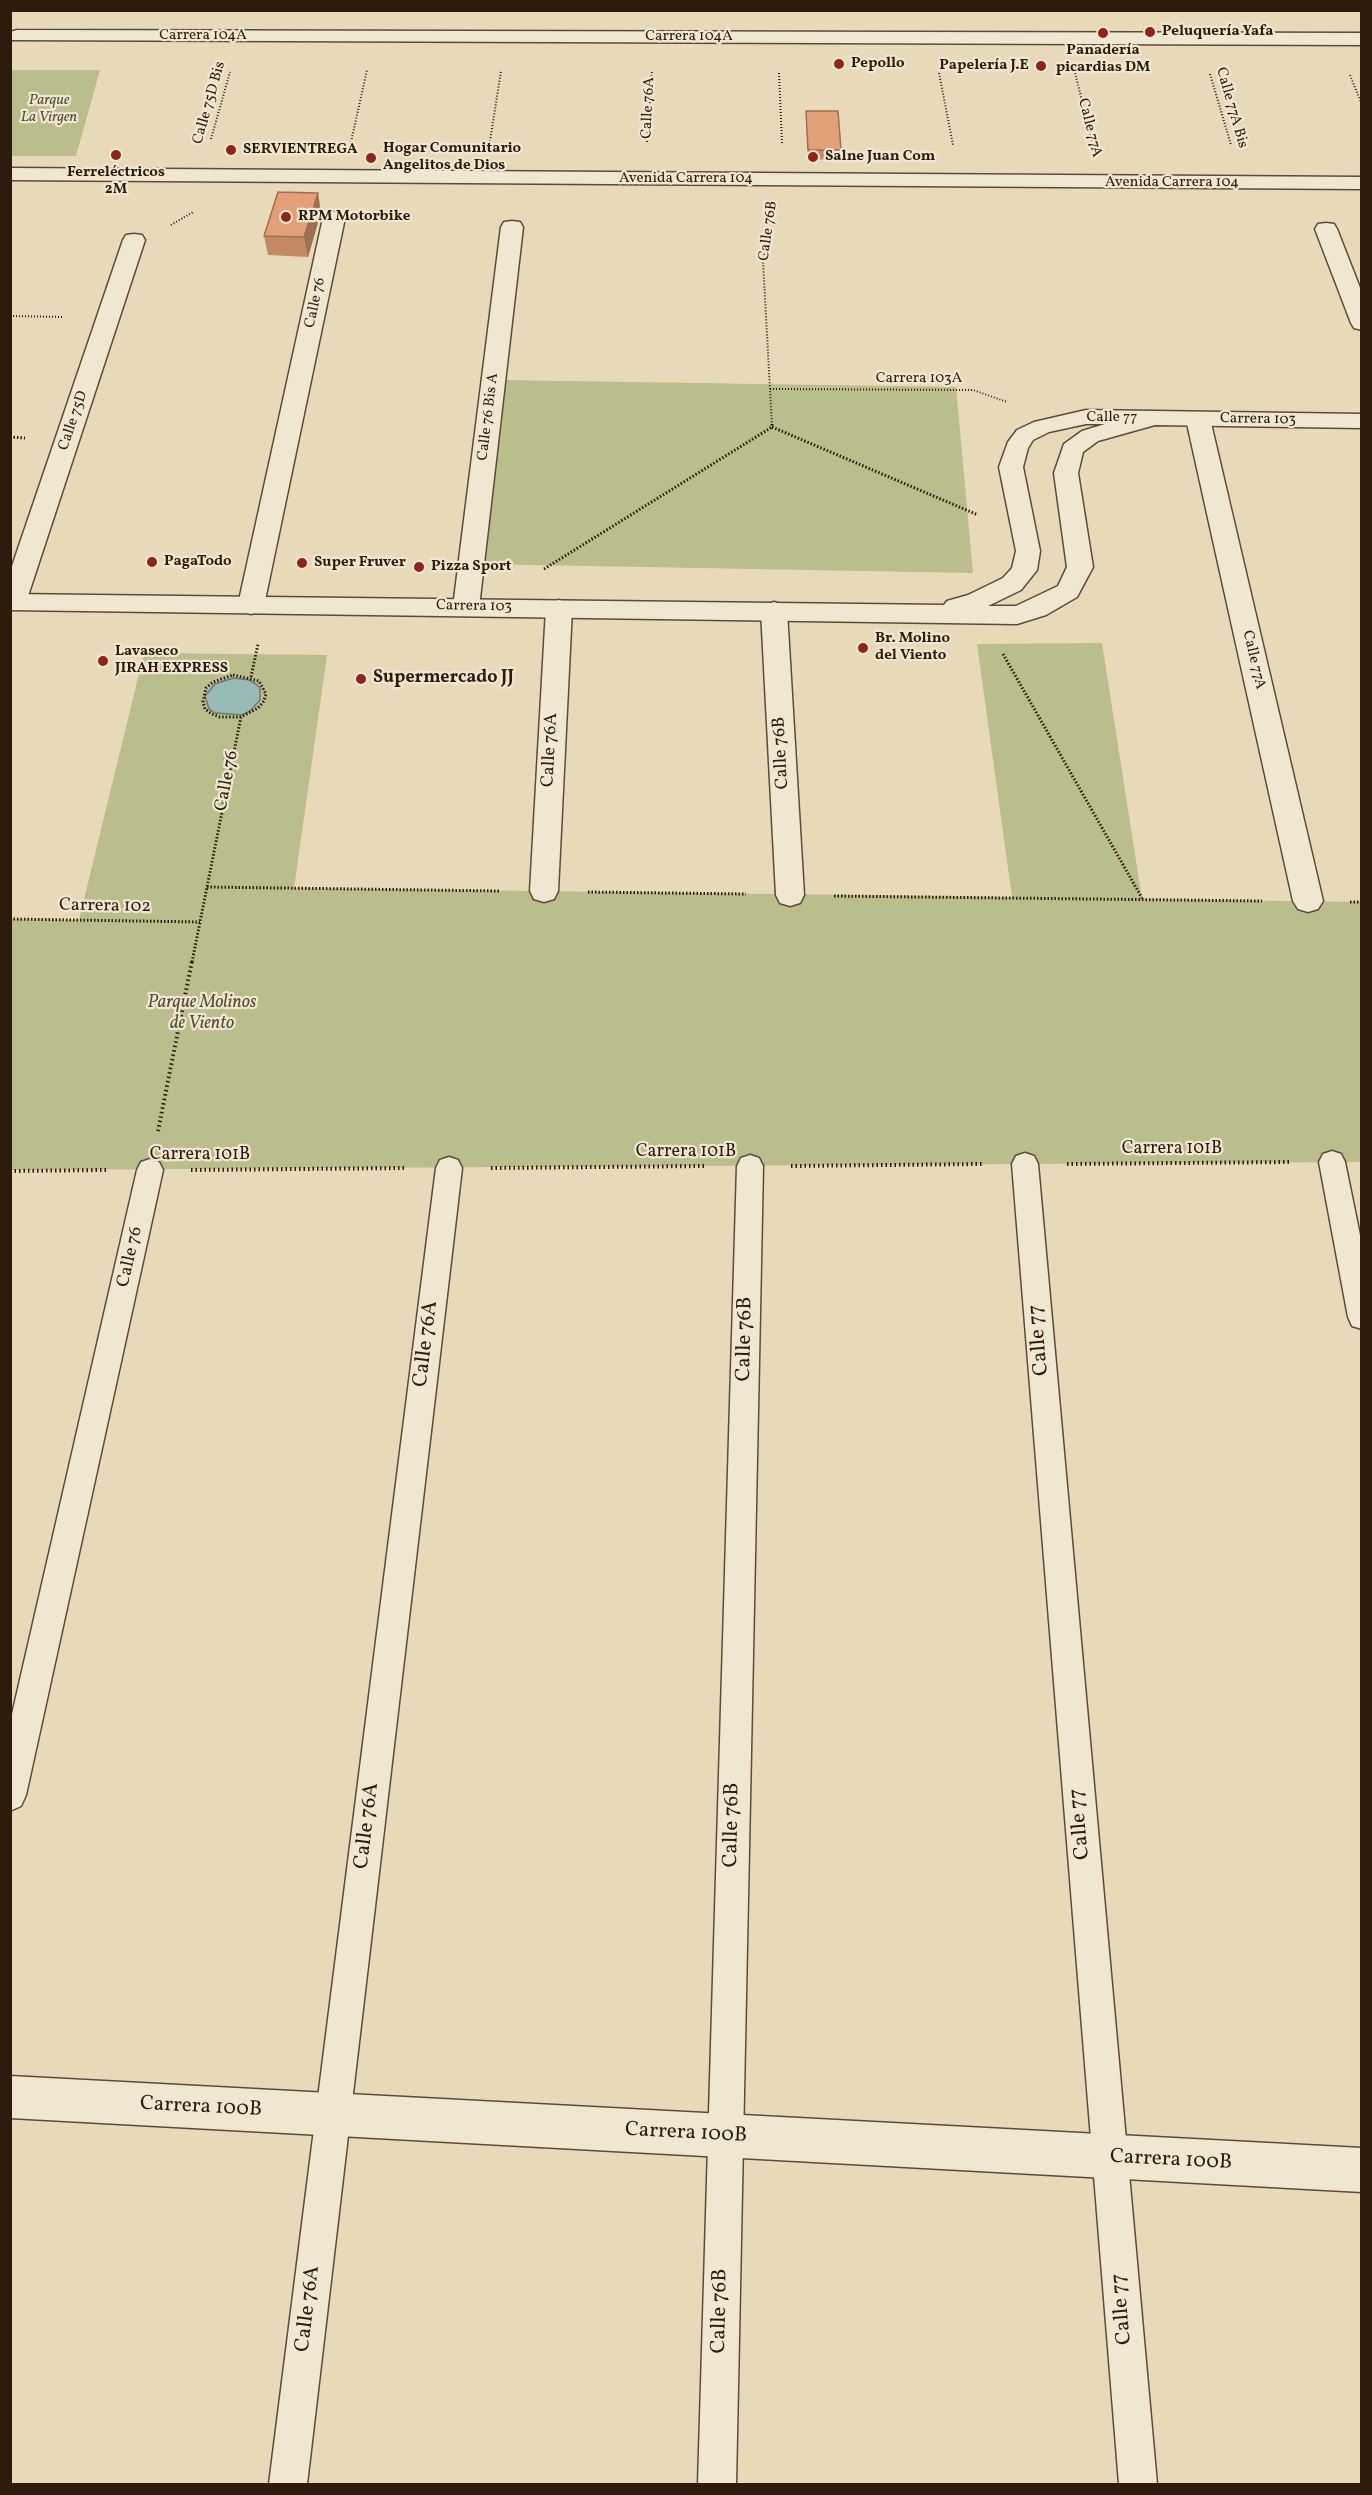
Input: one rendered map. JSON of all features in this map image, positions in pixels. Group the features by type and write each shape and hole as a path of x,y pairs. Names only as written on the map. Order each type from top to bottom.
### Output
{"street":[{"name":"Carrera 104A","path":"17,36 506,38 633,28 654,37 1362,39"},
{"name":"Avenida Carrera 104","path":"10,174 1362,183"},
{"name":"Calle 76","path":"251,605 334,218"},
{"name":"Calle 76 Bis A","path":"475,607 512,227"},
{"path":"1326,229 1362,323"},
{"name":"Calle 75D","path":"12,602 134,240"},
{"name":"Calle 77","path":"938,613 977,601 1012,584 1024,570 1028,551 1011,467 1016,447 1025,435 1062,421 1086,417 1154,418"},
{"name":"Carrera 103","path":"1154,418 1362,422"},
{"name":"Calle 77","path":"938,613 1017,615 1037,609 1068,591 1080,567 1066,473 1072,449 1090,436 1154,418"},
{"name":"Calle 77A","path":"1198,419 1308,901"},
{"name":"Carrera 103","path":"12,602 938,613"},
{"name":"Calle 76A","path":"544,891 559,609"},
{"name":"Calle 76B","path":"774,611 790,895"},
{"name":"Carrera 100B","path":"10,2097 1362,2170"}],"lane":[{"path":"1332,1162 1362,1317"},
{"name":"Calle 77","path":"1024,1164 1138,2484"},
{"name":"Calle 76B","path":"717,2484 750,1166"},
{"name":"Calle 76A","path":"288,2484 449,1168"},
{"name":"Calle 76","path":"10,1795 150,1170"}],"path":[{"name":"Calle 75D Bis","path":"201,175 240,37"},
{"path":"343,176 374,37"},
{"name":"Calle 76A","path":"645,179 654,37"},
{"name":"Calle 76B","path":"772,427 763,261 780,180 777,37"},
{"path":"485,177 506,38"},
{"path":"932,38 960,182"},
{"name":"Calle 77A","path":"1067,39 1102,183"},
{"name":"Calle 77A Bis","path":"1200,39 1242,183"},
{"path":"10,316 109,318"},
{"name":"Carrera 103A","path":"770,389 973,390 1062,421"},
{"path":"475,607 772,427 1025,535"},
{"path":"980,614 1142,899"},
{"path":"233,675 243,675 259,681 266,694 264,701 258,708 241,717 220,717 205,709 203,694 213,681 233,675"},
{"name":"Calle 76","path":"150,1170 241,717"},
{"name":"Carrera 102","path":"10,919 200,922"},
{"name":"Carrera 101B","path":"10,1171 1332,1162"}],"green space":[{"name":"Parque La Virgen","path":"10,70 100,70 76,156 11,156"},
{"path":"501,380 956,387 973,573 477,564"},
{"name":"Parque Molinos de Viento","path":"1102,643 1142,899 1361,902 1361,1162 11,1170 11,919 79,920 144,653 327,655 294,888 1012,897 977,644"}],"water":[{"path":"233,678 249,680 256,684 260,688 260,700 250,711 242,715 215,713 209,709 205,696 215,684"}],"building":[{"path":"806,111 838,111 841,150 808,150"},
{"path":"278,192 318,193 304,237 264,236"}],"place":[{"name":"Peluquería Yafa","path":"1150,32"},
{"name":"Panadería picardias DM","path":"1103,33"},
{"name":"Pepollo","path":"839,64"},
{"name":"Papelería J.E","path":"1041,66"},
{"name":"SERVIENTREGA","path":"231,150"},
{"name":"Ferreléctricos 2M","path":"116,155"},
{"name":"Salne Juan Com","path":"813,157"},
{"name":"Hogar Comunitario Angelitos de Dios","path":"371,158"},
{"name":"RPM Motorbike","path":"286,217"},
{"name":"PagaTodo","path":"152,562"},
{"name":"Super Fruver","path":"302,563"},
{"name":"Pizza Sport","path":"419,567"},
{"name":"Br. Molino del Viento","path":"863,648"},
{"name":"Lavaseco JIRAH EXPRESS","path":"103,661"},
{"name":"Supermercado JJ","path":"361,679"}]}
